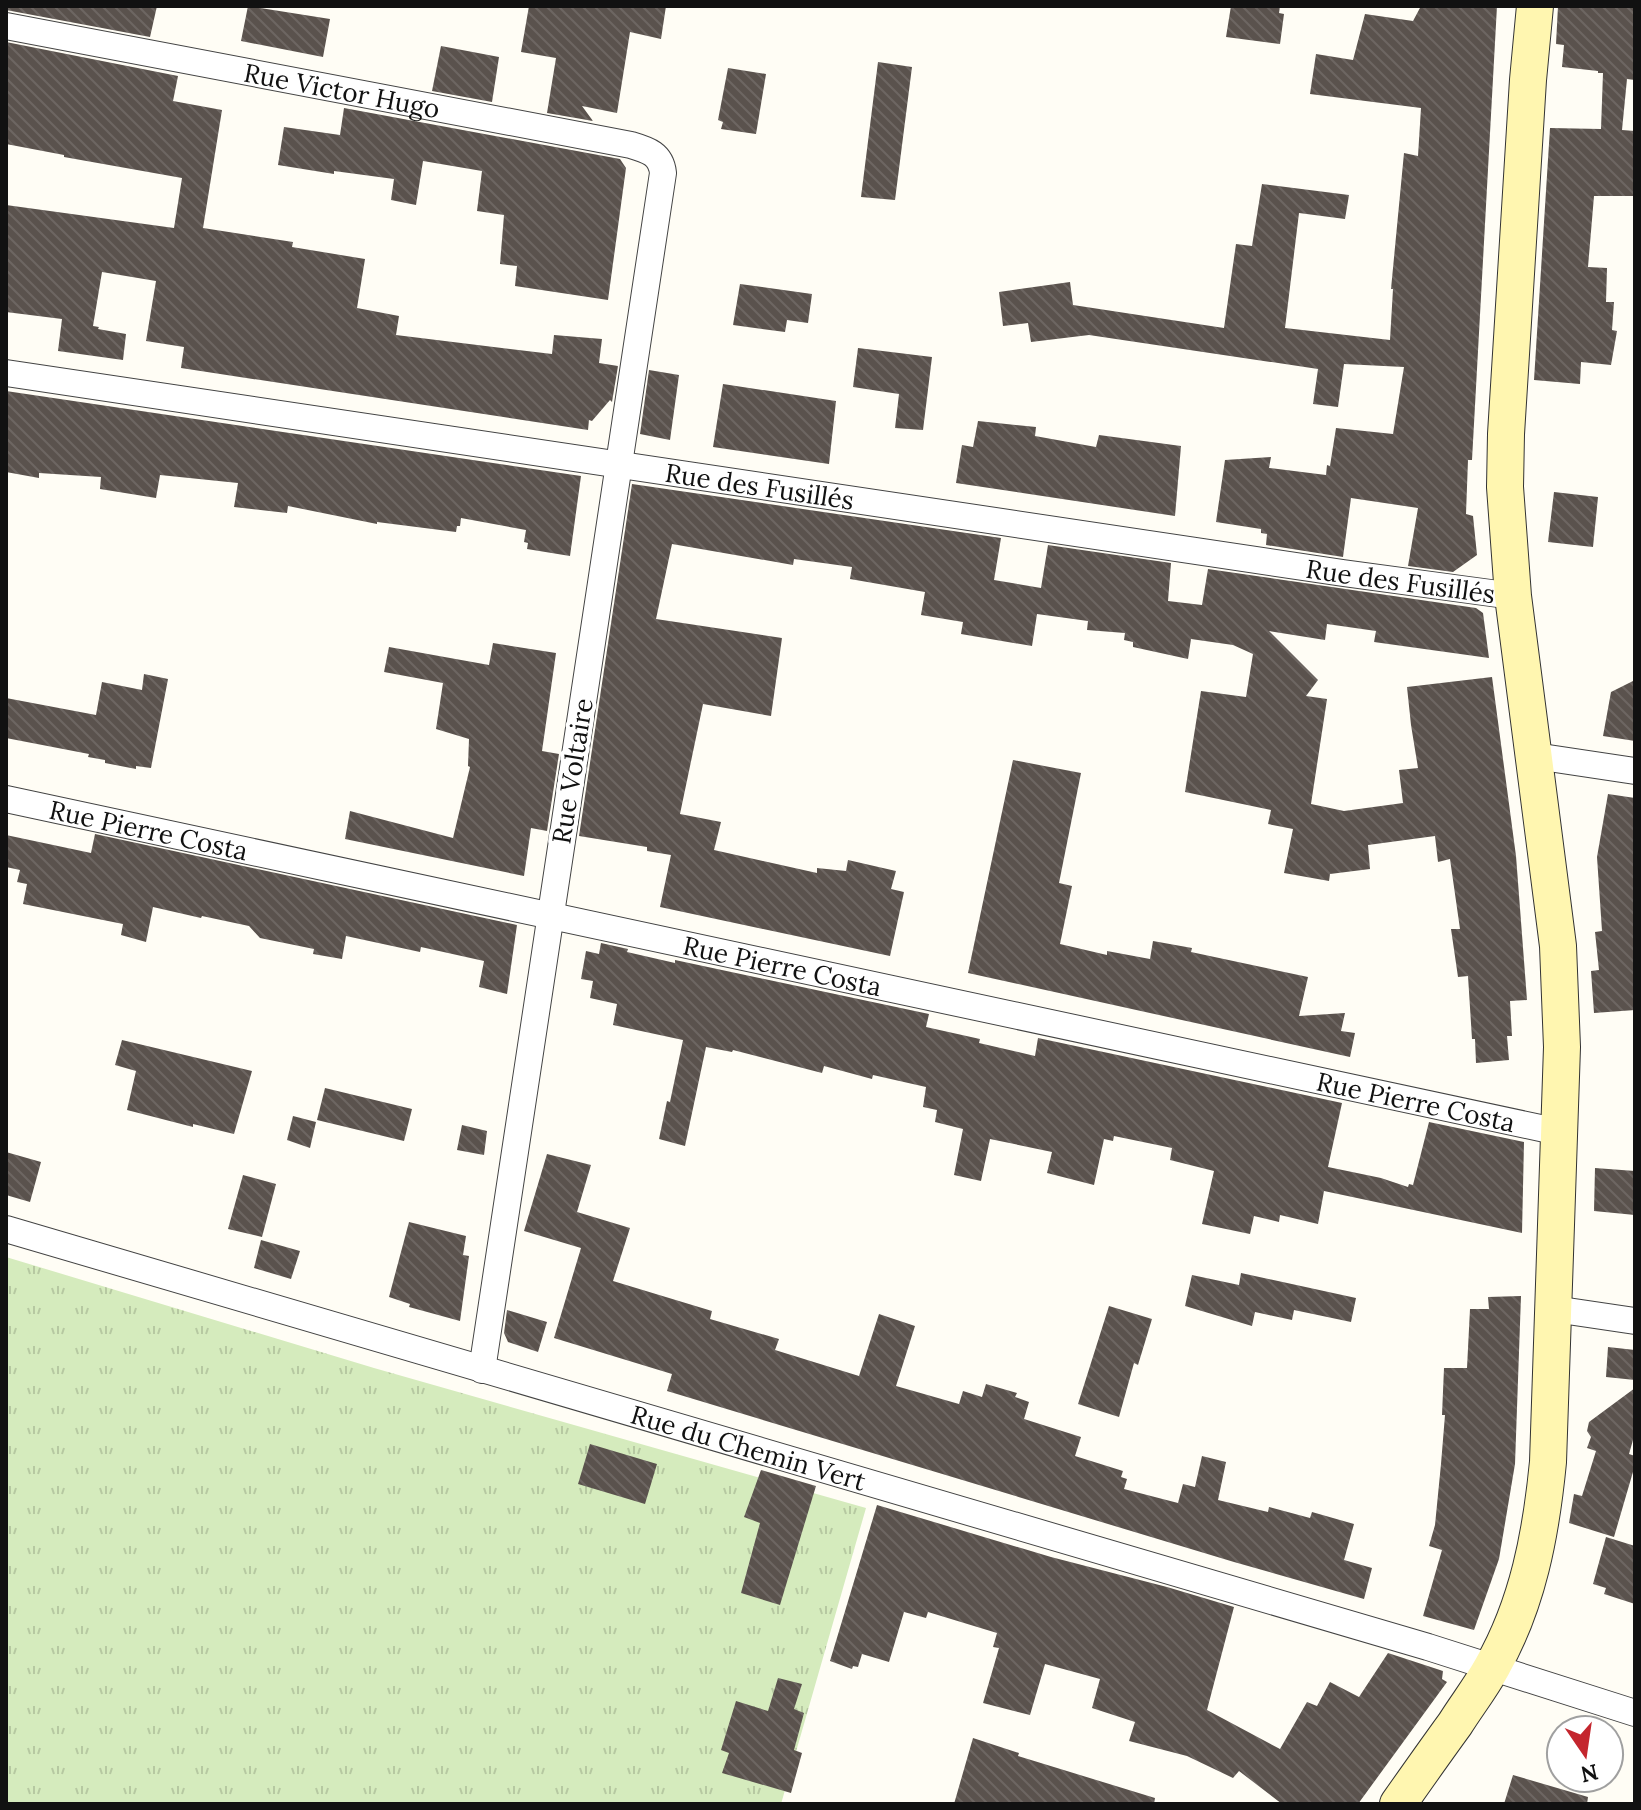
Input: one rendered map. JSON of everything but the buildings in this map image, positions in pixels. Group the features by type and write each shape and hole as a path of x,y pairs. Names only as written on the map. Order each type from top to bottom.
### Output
{"main road":[{"path":"1398,1804 1492,1667 1508,1634 1529,1580 1540,1530 1548,1462 1562,1047 1559,958 1513,596 1505,487 1535,6"}],"street":[{"name":"Rue Victor Hugo","path":"6,26 631,145 651,151 662,165 663,173"},
{"name":"Rue Voltaire","path":"482,1370 663,173"},
{"name":"Rue des Fusillés","path":"6,373 1513,596"},
{"path":"1535,756 1635,771"},
{"name":"Rue Pierre Costa","path":"6,799 1559,1132"},
{"name":"Rue du Chemin Vert","path":"6,1229 1428,1647 1635,1713"},
{"path":"1554,1309 1635,1321"}],"green space":[{"path":"6,1257 374,1368 866,1508 781,1804 6,1804"}]}
